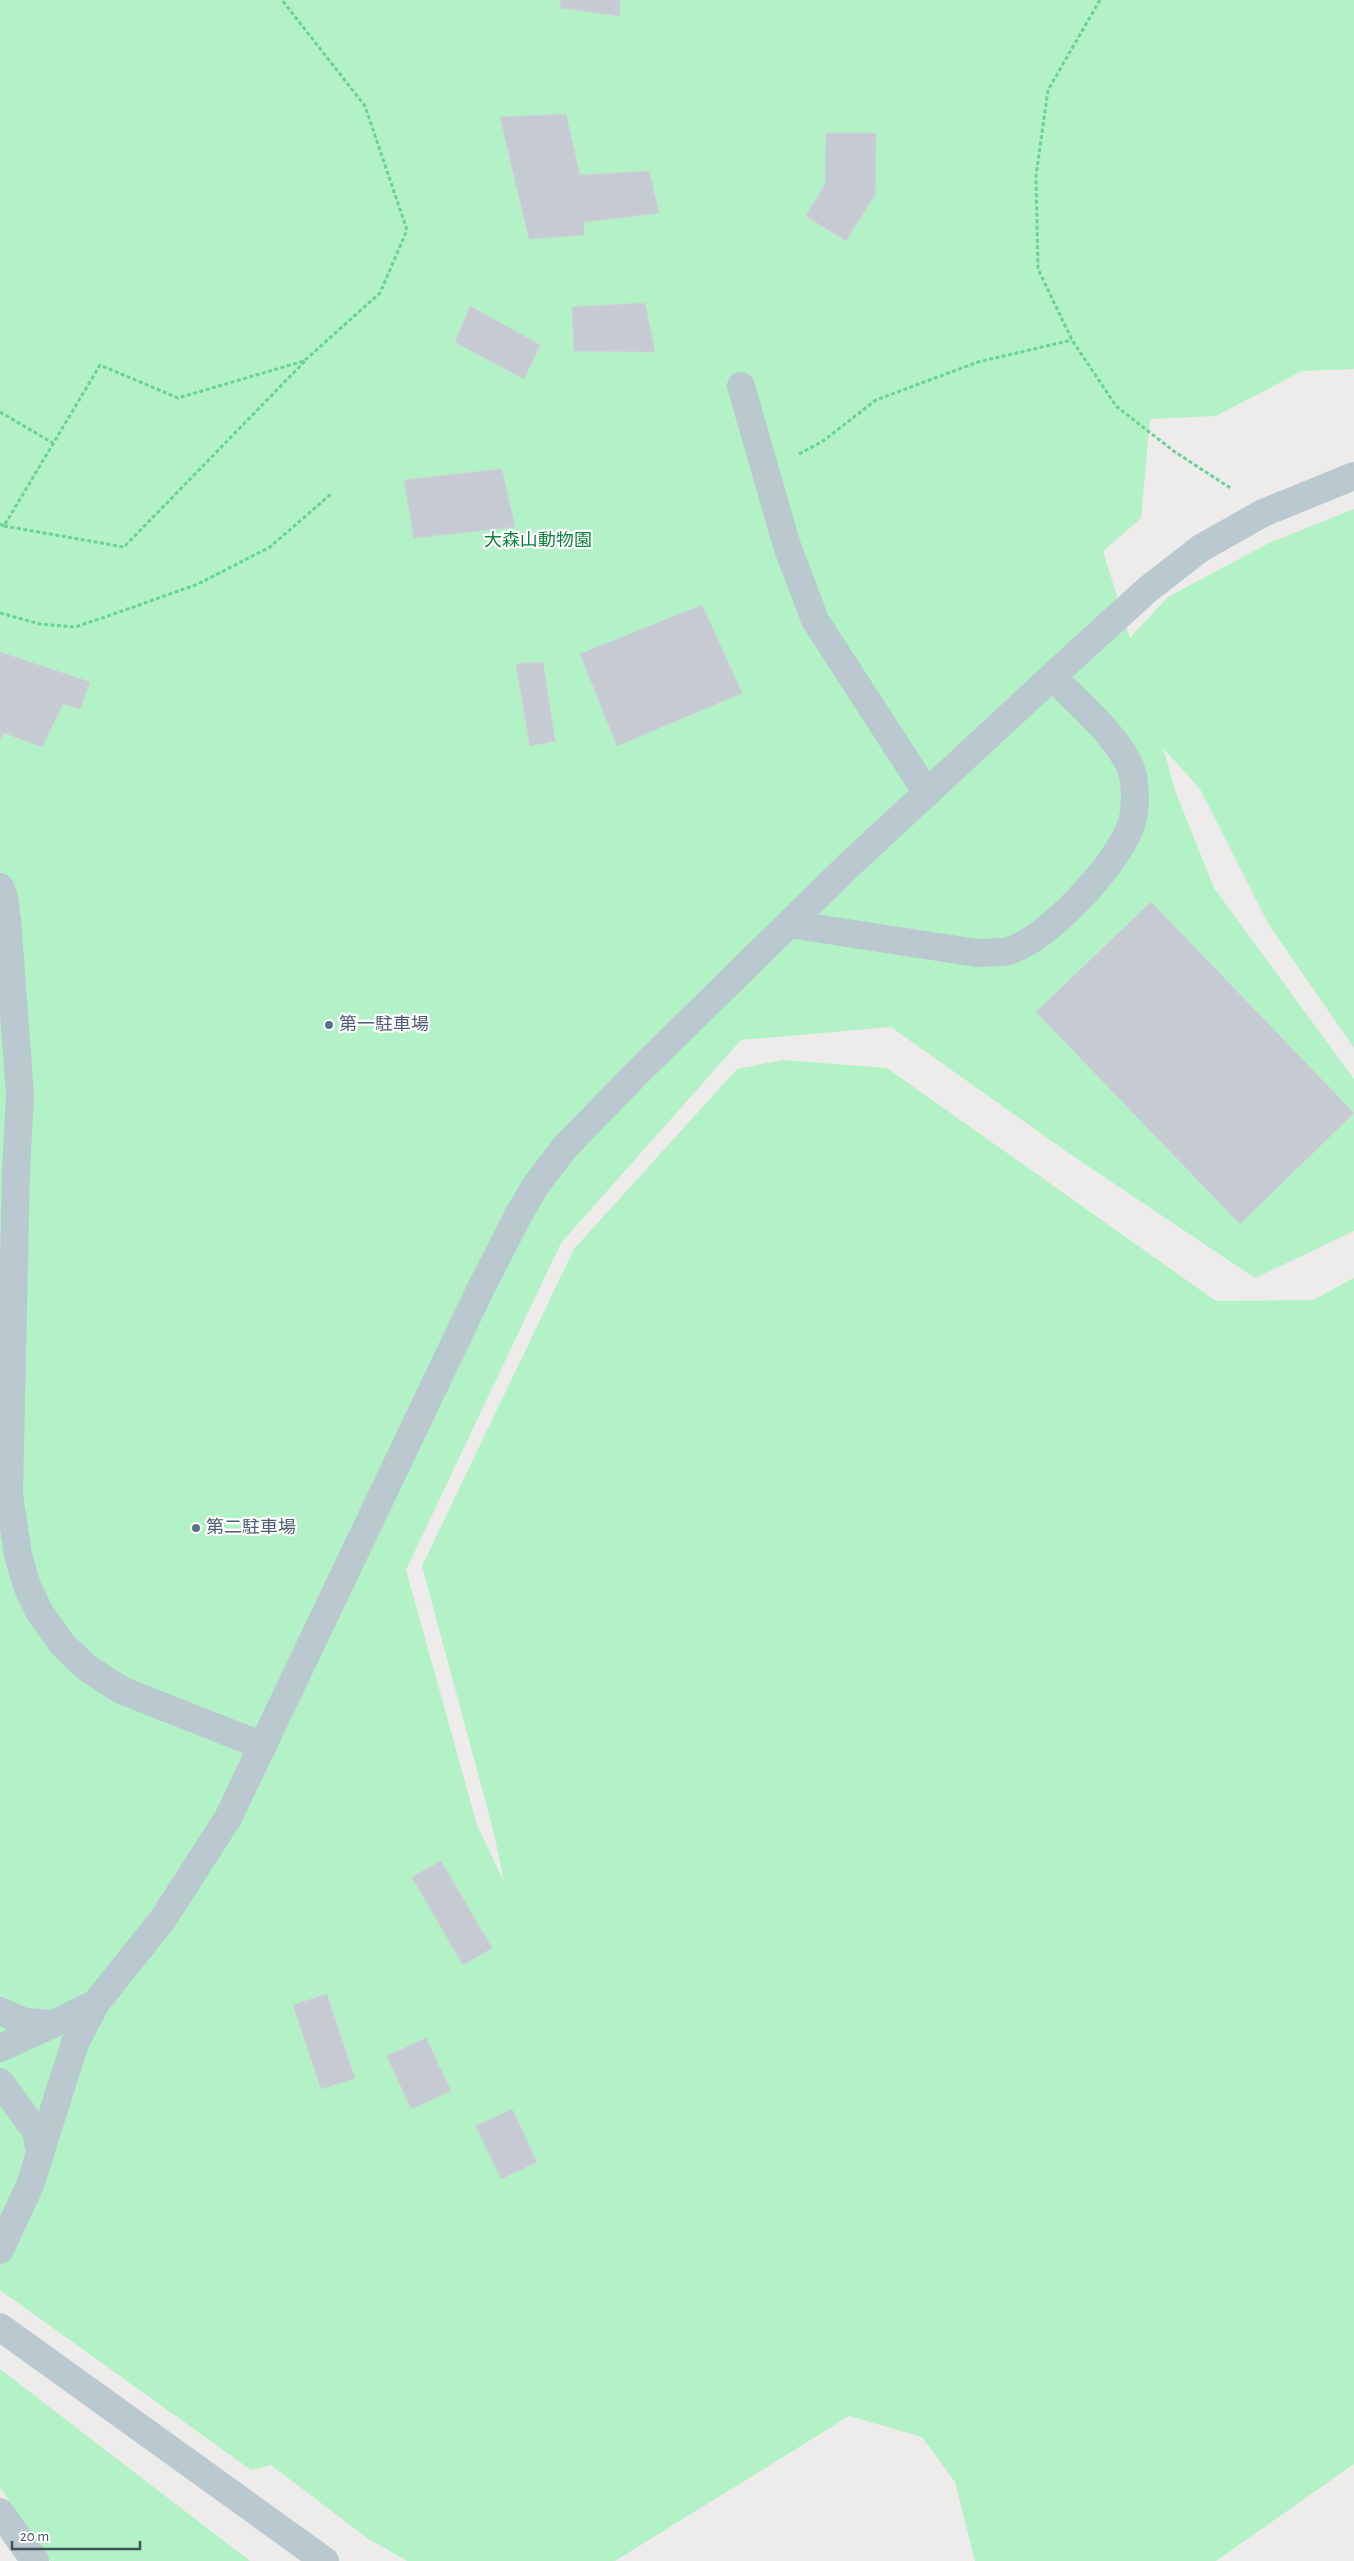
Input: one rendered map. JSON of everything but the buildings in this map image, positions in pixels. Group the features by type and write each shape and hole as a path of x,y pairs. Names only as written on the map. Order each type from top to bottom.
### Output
{"street":[{"path":"741,386 787,546 815,620 927,793"},
{"path":"0,2250 30,2185 75,2043 96,2003 163,1919 228,1818 480,1290 536,1185 565,1147 639,1071 789,924 1052,676 1147,590 1201,548 1263,513 1354,476"},
{"path":"789,924 978,953 1008,950 1038,935 1083,895 1117,853 1132,821 1133,785 1131,769 1106,732 1052,676"},
{"path":"0,887 4,894 7,918 20,1095 16,1170 9,1495 18,1555 27,1586 40,1613 62,1644 86,1667 121,1690 263,1746"},
{"path":"0,947 7,918"},
{"path":"0,1116 16,1170"},
{"path":"0,2048 96,2003"},
{"path":"0,2011 25,2022 53,2024"},
{"path":"0,2082 36,2131 40,2153"},
{"path":"0,2327 325,2561"},
{"path":"0,2512 34,2561"}],"path":[{"path":"282,0 365,106 407,230 380,293 312,353 304,361 178,398 100,365 2,525 124,547 312,353"},
{"path":"1100,0 1048,90 1036,176 1038,269 1072,340 1116,406 1175,452 1238,493 1263,513"},
{"path":"766,472 823,441 876,400 978,362 1072,340"},
{"path":"0,412 53,443"},
{"path":"0,612 40,624 75,627 108,616 198,584 270,547 332,494"}],"green space":[{"name":"大森山動物園","path":"0,0 1354,0 1354,369 1302,371 1216,416 1150,419 1141,518 1103,551 1130,638 1168,597 1269,543 1354,509 1354,1048 1269,925 1200,789 1163,748 1176,793 1214,888 1354,1079 1354,1231 1255,1278 1067,1152 891,1027 741,1040 561,1243 406,1570 477,1825 504,1882 494,1833 422,1566 574,1249 737,1069 783,1060 887,1068 1216,1301 1313,1300 1354,1278 1354,2464 1216,2561 975,2561 955,2482 922,2437 849,2416 615,2561 407,2561 367,2538 271,2465 251,2470 0,2290"},
{"path":"0,2369 250,2561 50,2561 0,2487"}],"place":[{"name":"第一駐車場","path":"329,1025"},
{"name":"第二駐車場","path":"196,1528"}]}
